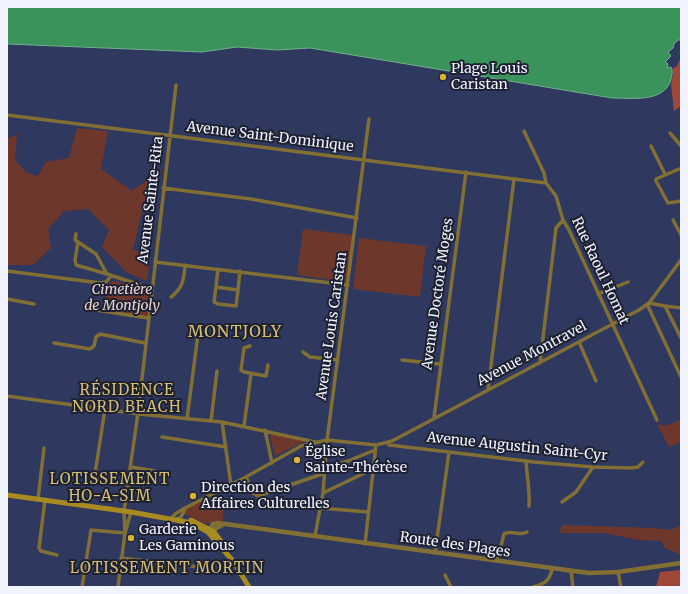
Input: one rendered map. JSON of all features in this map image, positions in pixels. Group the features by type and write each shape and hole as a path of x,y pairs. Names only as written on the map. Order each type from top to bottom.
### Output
{"main road":[{"path":"7,495 198,522 218,536 249,587"},
{"path":"208,530 232,561"}],"street":[{"name":"Avenue Sainte-Rita","path":"125,533 124,511 129,485 138,414 176,85"},
{"name":"Avenue Saint-Dominique","path":"7,115 546,183"},
{"name":"Avenue Louis Caristan","path":"315,536 323,493 327,440 369,119"},
{"name":"Rue Raoul Homat","path":"524,131 544,173 546,183 556,196 563,220 657,420"},
{"path":"670,133 681,146"},
{"path":"651,146 665,174"},
{"path":"679,169 665,174 656,179 656,181 668,203 681,201"},
{"name":"Avenue Doctoré Moges","path":"434,418 466,172"},
{"path":"488,390 514,179"},
{"path":"163,188 251,199 357,218"},
{"path":"540,363 556,228 563,220"},
{"path":"673,220 681,234"},
{"path":"76,234 74,239 96,254 109,275"},
{"path":"78,242 75,260 76,265 152,287"},
{"name":"Avenue Montravel","path":"316,442 327,440 376,445 388,442 613,325 648,303 681,260"},
{"path":"155,262 348,285"},
{"path":"171,297 178,292 184,283 185,265"},
{"path":"218,269 214,302 218,304 236,306 240,272"},
{"path":"7,271 100,283 106,282 109,275"},
{"path":"598,294 628,282"},
{"path":"216,287 238,290"},
{"path":"7,299 34,304"},
{"path":"648,303 681,308"},
{"path":"648,303 681,377"},
{"path":"665,306 681,338"},
{"path":"96,310 148,318"},
{"path":"187,420 198,331 204,331"},
{"path":"54,343 90,349 94,346 96,337 100,334 146,342"},
{"path":"579,342 596,381"},
{"path":"250,346 244,348 241,370 251,374 266,376 268,365"},
{"path":"303,352 310,357 338,360"},
{"path":"402,360 440,364"},
{"path":"211,422 217,370"},
{"path":"244,426 251,374"},
{"path":"7,396 187,420 222,422 316,442"},
{"path":"105,409 95,474 96,477 101,480 129,485"},
{"path":"222,422 231,485"},
{"path":"265,430 272,463"},
{"path":"162,437 226,447"},
{"path":"177,518 175,514 185,508 231,485 294,450 316,442"},
{"name":"Avenue Augustin Saint-Cyr","path":"388,442 389,445 526,461 593,467 631,468 638,466 643,462"},
{"path":"365,544 376,445"},
{"path":"38,499 44,448"},
{"path":"325,468 375,450"},
{"path":"435,553 449,452"},
{"path":"526,461 527,477 530,484 529,506"},
{"path":"131,467 155,471"},
{"path":"562,502 576,492 593,467"},
{"path":"323,493 373,469"},
{"path":"246,477 253,493 258,496 325,473"},
{"path":"45,500 39,548 41,551 57,555"},
{"path":"177,518 185,508"},
{"path":"320,508 368,512"},
{"path":"118,587 125,533 132,512"},
{"name":"Route des Plages","path":"208,530 216,523 226,524 571,571 618,572 681,563"},
{"name":"Route des Plages","path":"208,530 226,524"},
{"path":"218,527 216,532 218,536"},
{"path":"82,587 91,530 125,533"},
{"path":"495,561 499,554 504,534 511,532 522,534 527,532"},
{"path":"121,558 208,568"},
{"path":"533,587 543,584 548,580 552,569"},
{"path":"571,571 573,587"},
{"path":"618,572 621,587"},
{"path":"445,575 451,587"}],"green space":[{"path":"77,128 108,131 101,169 132,191 161,170 156,199 145,200 133,249 150,258 147,281 126,272 102,247 109,230 88,209 64,211 48,229 51,248 33,265 7,265 7,139 17,134 15,160 27,173 38,176 46,162 69,158"},
{"path":"303,229 353,235 346,282 297,275"},
{"path":"359,238 426,246 420,297 353,289"},
{"name":"Cimetière de Montjoly","path":"114,281 150,289 147,318 103,310 109,283"},
{"path":"681,418 681,442 669,447 657,424 670,424"},
{"path":"272,434 305,441 275,456 270,436"},
{"path":"212,497 217,508 224,506 223,521 215,521 207,524 184,514 186,508"},
{"path":"562,525 653,528 670,530 681,525 681,555 665,548 661,541 639,540 603,533 559,533"}],"shaded area":[{"path":"7,7 681,7 681,40 678,40 674,44 673,48 668,52 671,56 665,62 668,64 667,68 671,67 672,70 668,87 655,96 647,98 612,98 310,48 277,50 237,47 202,52 7,44"},
{"path":"681,57 681,106 674,111 671,84 673,74 672,69 677,66"},
{"path":"681,570 681,587 656,587 660,572"}],"place":[{"name":"Plage Louis Caristan","path":"443,77"},
{"name":"Église Sainte-Thérèse","path":"297,460"},
{"name":"Direction des Affaires Culturelles","path":"193,496"},
{"name":"Garderie Les Gaminous","path":"131,538"}],"district":[{"name":"MONTJOLY","path":"235,332"},
{"name":"RÉSIDENCE NORD BEACH","path":"127,400"},
{"name":"LOTISSEMENT HO-A-SIM","path":"110,488"},
{"name":"LOTISSEMENT MORTIN","path":"167,569"}]}
